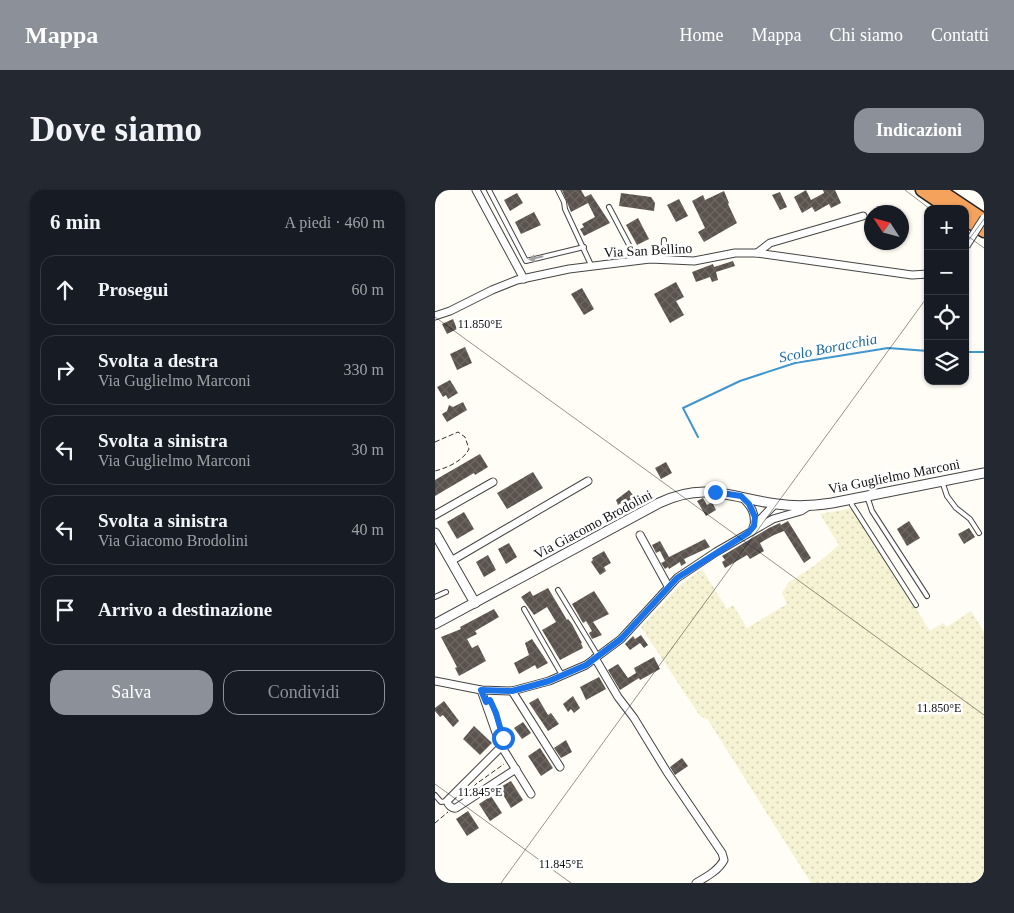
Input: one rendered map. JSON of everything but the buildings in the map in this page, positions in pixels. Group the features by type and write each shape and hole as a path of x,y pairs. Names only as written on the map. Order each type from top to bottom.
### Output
{"highway":[{"path":"922,190 984,219"},
{"path":"940,190 951,204"},
{"path":"969,222 984,231"}],"street":[{"path":"476,190 524,279"},
{"path":"757,253 770,242 863,216"},
{"path":"969,240 984,219"},
{"name":"Via San Bellino","path":"435,316 450,311 492,290 524,279 591,265 636,261 694,261 735,253 757,253 911,275 924,274"},
{"name":"Via Guglielmo Marconi","path":"748,533 776,504 809,506 984,473"},
{"path":"451,561 588,481"},
{"path":"435,515 493,482"},
{"name":"Via Giacomo Brodolini","path":"435,624 672,497 703,491 741,496 776,504"},
{"path":"741,496 753,510 755,517 754,526"},
{"path":"773,519 777,514 776,504"},
{"name":"Via Guglielmo Marconi","path":"435,681 481,690 512,691 549,681 586,665 621,639 668,586 685,572 773,519 801,511 809,506"},
{"path":"435,533 475,603"},
{"path":"640,535 668,586"},
{"path":"597,657 618,697 635,718 667,772 723,853 724,860 722,865 696,883"},
{"path":"481,690 502,746 531,794"},
{"path":"512,691 560,767"},
{"path":"502,746 447,801 452,808 456,808 516,769"}],"lane":[{"path":"489,190 526,261 584,247"},
{"path":"558,190 591,265"},
{"path":"609,207 636,261"},
{"path":"505,244 515,239"},
{"path":"663,260 664,240"},
{"path":"942,481 947,496 956,508 970,519 979,533"},
{"path":"867,496 867,502 872,511 927,596"},
{"path":"851,499 852,505 916,605"},
{"path":"558,590 597,657"},
{"path":"435,597 445,592"},
{"path":"524,609 562,675"},
{"path":"435,795 441,802 447,801"}],"path":[{"path":"435,442 458,432 465,437 469,449 459,460 435,471"},
{"path":"464,796 476,784 500,768 506,761"},
{"path":"435,823 443,817"}],"shaded area":[{"path":"854,509 930,631 943,623 947,627 971,611 984,632 984,883 811,883 708,720 700,716 641,627 679,586 702,569 727,609 733,605 747,628 787,604 782,593 789,582 814,566 839,545 820,514"}],"waterway":[{"name":"Scolo Boracchia","path":"698,437 683,408 740,381 795,363 888,348 924,351"},
{"name":"Scolo Boracchia","path":"969,352 984,352"}],"route":[{"path":"503,738 493,706 490,700 486,702 481,690 512,691 549,681 586,665 621,639 677,578 748,533 754,526 755,517 749,504 741,496 715,492"}]}
